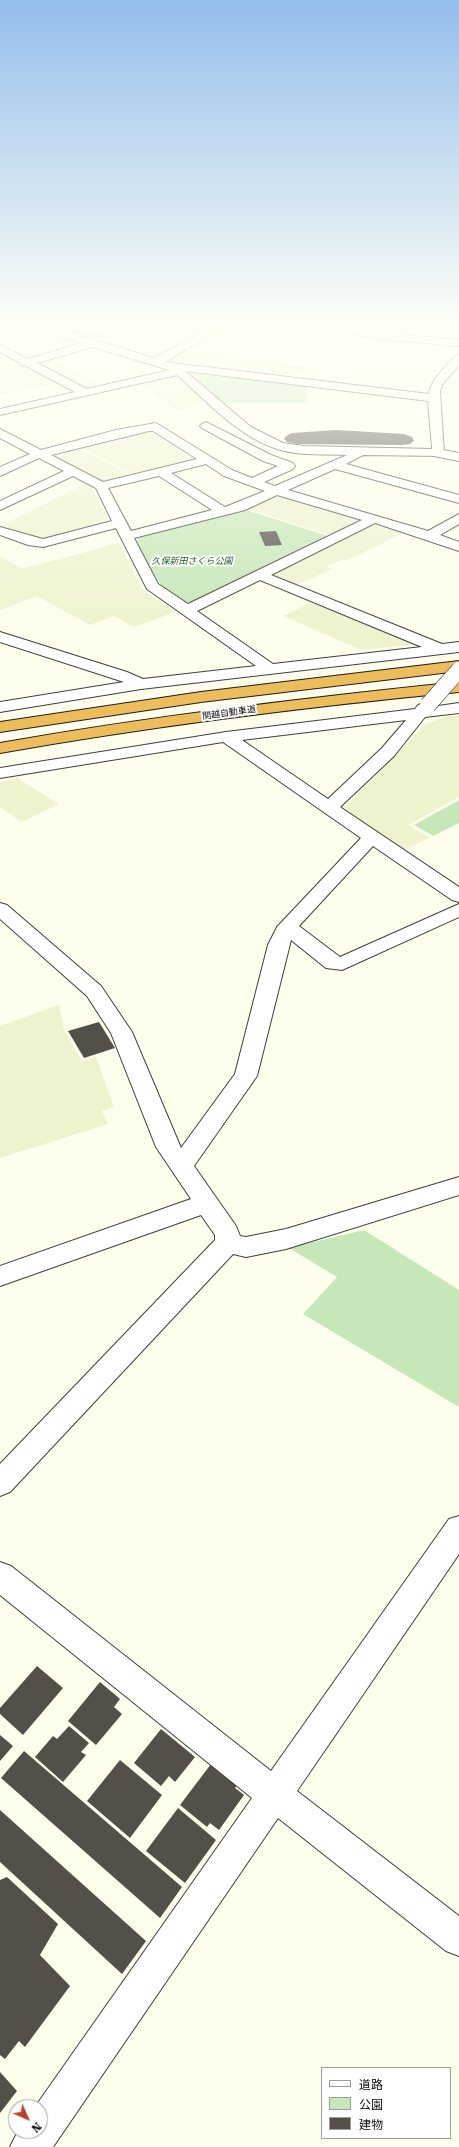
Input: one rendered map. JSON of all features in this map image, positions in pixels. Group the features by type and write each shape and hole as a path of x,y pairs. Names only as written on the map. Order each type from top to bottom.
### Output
{"highway":[{"name":"関越自動車道","path":"0,727 209,696 459,666"},
{"name":"関越自動車道","path":"0,748 139,725 327,700 459,687"}],"street":[{"path":"0,472 39,454 144,428"},
{"path":"156,428 228,473 276,491 429,536 459,547"},
{"path":"169,436 198,428"},
{"path":"210,428 267,458 289,466 253,482"},
{"path":"245,428 282,447 363,452 438,454 459,457"},
{"path":"437,428 438,454"},
{"path":"0,433 101,486 152,586 269,668"},
{"path":"126,536 240,507 363,452"},
{"path":"101,486 208,460"},
{"path":"335,465 459,499"},
{"path":"0,506 72,472"},
{"path":"162,472 222,511"},
{"path":"429,536 459,518"},
{"path":"186,611 372,520"},
{"path":"0,531 33,542 43,543 120,523"},
{"path":"259,575 441,649"},
{"path":"0,637 121,675 141,684"},
{"path":"0,707 141,684 459,647"},
{"path":"329,808 388,752 423,709 459,670"},
{"path":"0,773 226,737 423,709 459,708"},
{"path":"226,737 371,838 459,896"},
{"path":"182,1165 246,1076 278,945 287,927 371,838"},
{"path":"0,908 94,991 101,1001 121,1032 168,1147 182,1165 226,1232 228,1243"},
{"path":"287,927 333,963 342,964 459,910"},
{"path":"228,1243 246,1246 286,1239 459,1186"},
{"path":"0,1276 207,1203"},
{"path":"0,1483 228,1243"},
{"path":"30,2147 459,1529"},
{"path":"0,1576 274,1794 459,1938"}],"green space":[{"path":"146,431 151,432 193,459 133,475 80,447"},
{"path":"78,448 131,475 102,481 52,456 53,454"},
{"path":"85,484 92,488 108,519 104,522 43,539 36,539 0,526"},
{"path":"282,496 357,519 358,522 330,535 248,509 274,497"},
{"name":"久保新田さくら公園","path":"246,510 328,536 192,602 182,601 165,589 151,570 136,541 140,537"},
{"path":"371,525 378,525 405,532 346,561 341,560 327,566 332,569 296,585 275,576 276,573"},
{"path":"119,543 142,589 175,612 134,627 114,616 90,625 37,596 0,610 0,556 22,569"},
{"path":"311,602 411,643 411,645 361,650 284,616"},
{"path":"459,715 459,797 408,825 430,837 405,850 347,811 346,806 426,724 448,716"},
{"path":"17,778 59,804 22,822 0,807 0,782"},
{"path":"459,800 459,823 433,836 414,825"},
{"path":"59,1005 64,1030 82,1062 96,1057 114,1107 102,1111 108,1124 0,1158 0,1026"},
{"path":"364,1230 459,1290 459,1407 303,1314 337,1277 289,1248"}],"building":[{"path":"336,430 404,434 412,437 414,441 410,444 402,445 296,444 287,442 284,439 292,433"},
{"path":"276,531 282,545 265,546 259,532"},
{"path":"99,1022 115,1048 84,1058 68,1031"},
{"path":"37,1666 63,1688 23,1735 0,1714 0,1708"},
{"path":"100,1682 120,1699 114,1707 122,1714 96,1745 68,1721"},
{"path":"69,1726 89,1743 81,1752 86,1755 63,1782 35,1757 53,1736 57,1739"},
{"path":"161,1729 195,1757 175,1782 169,1776 161,1786 134,1763"},
{"path":"0,1735 13,1746 0,1761"},
{"path":"24,1751 182,1887 160,1918 1,1778"},
{"path":"120,1760 162,1795 130,1838 87,1801"},
{"path":"211,1764 237,1785 235,1788 244,1795 219,1830 210,1823 207,1827 180,1805"},
{"path":"178,1808 216,1840 185,1883 146,1851"},
{"path":"0,1810 146,1941 122,1974 0,1862"},
{"path":"7,1877 58,1924 40,1955 70,1986 25,2047 19,2041 5,2059 0,2055 0,1880"},
{"path":"0,2072 17,2091 11,2099 8,2099 8,2103 0,2113"}]}
